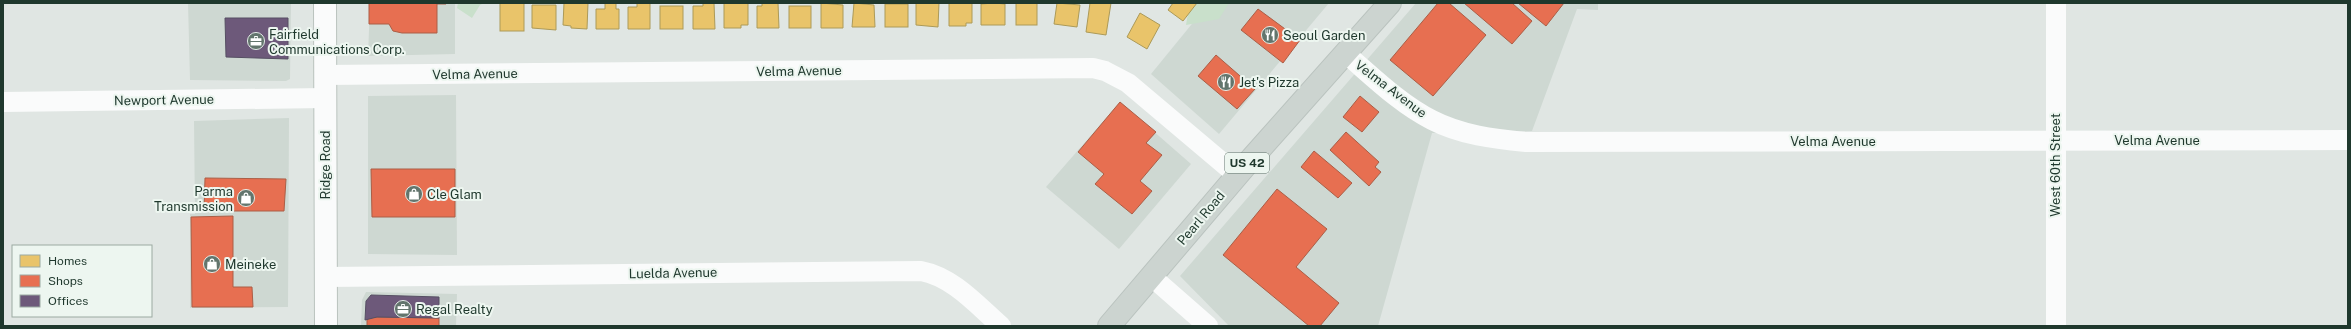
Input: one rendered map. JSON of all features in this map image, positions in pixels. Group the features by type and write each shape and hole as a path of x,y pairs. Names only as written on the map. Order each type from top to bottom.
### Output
{"main road":[{"name":"Ridge Road","path":"325,3 326,326"},
{"name":"Pearl Road","path":"1109,326 1237,175 1390,3"}],"street":[{"name":"West 60th Street","path":"2056,3 2056,326"},
{"name":"Velma Avenue","path":"1345,53 1411,107 1432,120 1464,132 1492,139 1526,142 2348,140"},
{"name":"Velma Avenue","path":"325,75 1093,68 1105,71 1128,83 1237,175"},
{"name":"Newport Avenue","path":"3,102 325,98"},
{"name":"Luelda Avenue","path":"326,277 921,271 931,273 952,283 1001,326"},
{"path":"1152,277 1208,326"}],"shaded area":[{"path":"188,3 291,3 290,79 286,81 190,80"},
{"path":"370,3 455,3 455,54 368,56"},
{"path":"1209,3 1329,3 1219,134 1151,74"},
{"path":"1416,3 1598,3 1598,10 1577,9 1532,131 1432,133 1378,326 1229,326 1180,276"},
{"path":"456,95 457,255 368,254 368,96"},
{"path":"1120,102 1191,164 1119,249 1046,187"},
{"path":"289,118 288,307 190,308 190,214 195,214 194,121"},
{"path":"366,292 457,294 456,326 361,326 362,300"}],"green space":[{"path":"458,3 484,3 480,5 472,18 457,8"},
{"path":"1185,3 1229,3 1219,19 1186,25 1188,13"}],"building: Homes":[{"path":"500,3 524,3 524,31 500,31"},
{"path":"564,3 588,3 587,29 571,28 571,26 563,25"},
{"path":"605,3 616,3 616,9 619,9 619,29 596,29 596,9 605,9"},
{"path":"637,3 650,3 650,29 628,29 628,7 637,7"},
{"path":"703,3 714,3 715,29 693,29 693,6 703,6"},
{"path":"724,3 748,3 748,25 741,25 741,28 724,28"},
{"path":"762,3 778,3 779,28 757,28 757,6 762,6"},
{"path":"821,3 843,5 843,28 821,28"},
{"path":"854,3 874,5 875,27 852,27"},
{"path":"916,3 939,3 938,27 916,25"},
{"path":"949,3 972,3 972,23 966,23 966,26 949,26"},
{"path":"1016,3 1037,3 1037,25 1016,25"},
{"path":"1057,3 1080,5 1077,27 1054,24"},
{"path":"1090,3 1111,3 1106,35 1086,32"},
{"path":"1173,3 1197,3 1183,21 1168,10"},
{"path":"885,4 908,4 908,27 885,27"},
{"path":"981,4 1005,4 1005,25 981,25"},
{"path":"532,5 556,5 556,30 532,28"},
{"path":"660,6 683,6 683,29 660,29"},
{"path":"789,6 811,6 811,28 789,28"},
{"path":"1140,13 1160,25 1147,49 1127,37"}],"building: Shops":[{"path":"369,3 446,4 437,4 437,33 402,33 393,31 389,24 369,24"},
{"path":"1438,3 1449,3 1486,35 1433,96 1390,60"},
{"path":"1464,3 1512,3 1532,21 1512,44"},
{"path":"1518,3 1564,3 1546,26"},
{"name":"Seoul Garden","path":"1258,9 1300,40 1283,63 1241,30"},
{"name":"Jet's Pizza","path":"1216,55 1255,89 1237,109 1198,76"},
{"path":"1360,96 1379,112 1362,132 1343,117"},
{"path":"1120,102 1156,132 1146,143 1162,155 1140,181 1152,191 1132,214 1095,184 1104,174 1078,152"},
{"path":"1346,132 1379,162 1375,167 1381,172 1369,186 1330,150"},
{"path":"1314,151 1352,183 1338,198 1301,167"},
{"path":"371,169 455,169 455,217 372,217"},
{"path":"205,178 286,179 284,211 204,211"},
{"path":"1277,189 1327,229 1296,267 1339,303 1320,326 1309,326 1223,255"},
{"path":"233,216 233,287 252,287 253,307 192,307 191,217"},
{"path":"367,318 439,318 439,326 367,326"}],"building: Offices":[{"path":"225,18 288,18 288,59 226,57"},
{"path":"371,295 439,297 439,318 377,317 365,320 366,301"}],"place":[{"name":"Seoul Garden","path":"1270,35"},
{"name":"Fairfield Communications Corp.","path":"256,41"},
{"name":"Jet's Pizza","path":"1226,82"},
{"name":"Cle Glam","path":"414,194"},
{"name":"Parma Transmission","path":"246,198"},
{"name":"Meineke","path":"212,264"},
{"name":"Regal Realty","path":"403,309"}]}
